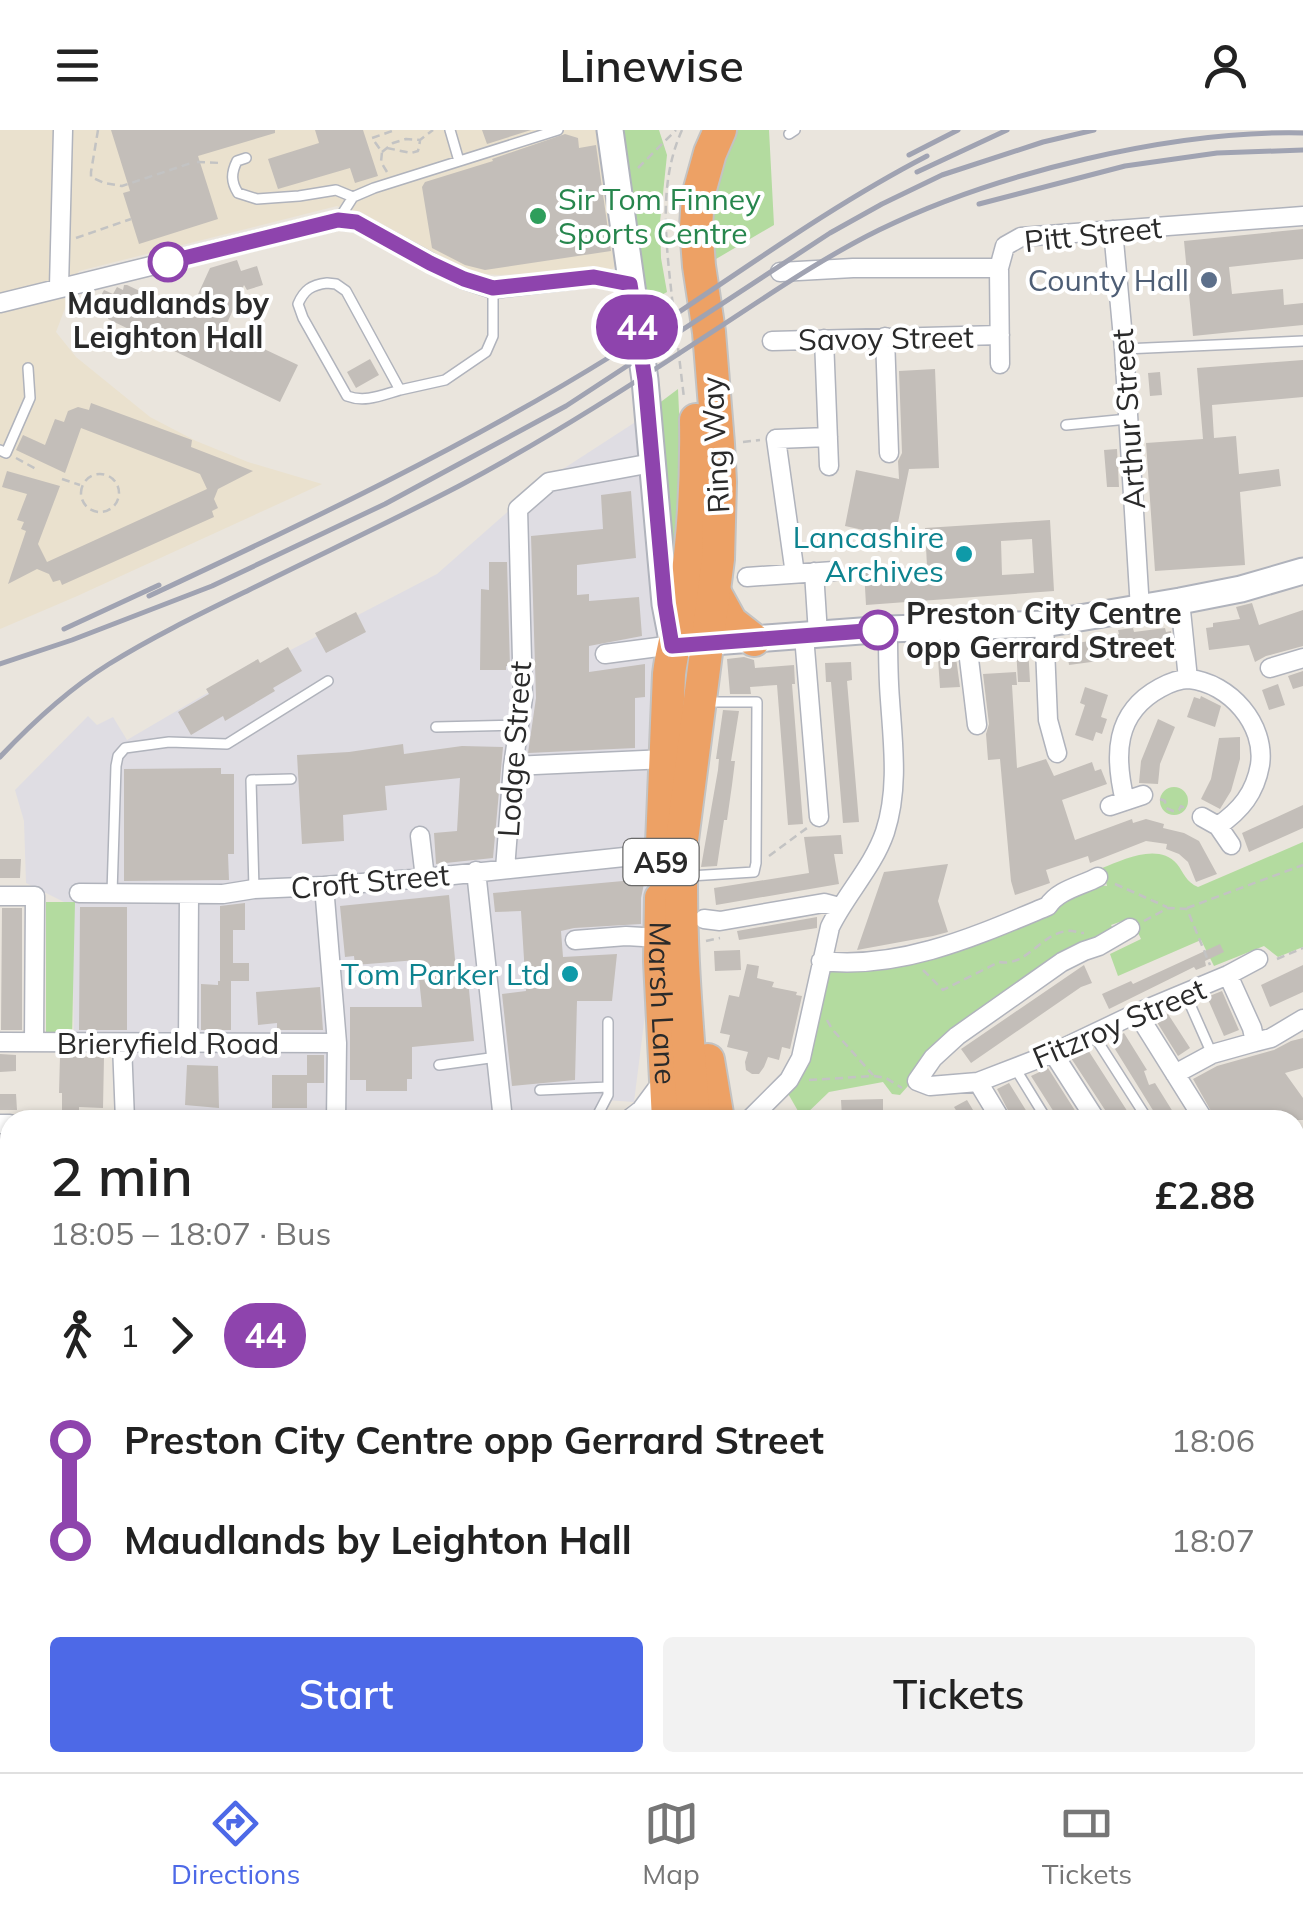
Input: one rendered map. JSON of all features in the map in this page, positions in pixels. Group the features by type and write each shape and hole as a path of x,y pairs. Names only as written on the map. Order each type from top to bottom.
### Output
{"highway":[{"name":"Ring Way","path":"672,646 689,563 696,454 695,403 676,219 682,175 697,130"},
{"name":"Ring Way","path":"708,643 715,592 720,482 709,332 696,227 698,196 720,130"},
{"path":"715,592 730,622 754,640"},
{"name":"Marsh Lane","path":"663,1104 660,938 671,865 682,840 708,643"},
{"name":"Marsh Lane","path":"672,646 666,759 671,865 684,963"},
{"path":"684,963 704,1037 716,1110"},
{"name":"A59","path":"684,963 693,1110"}],"street":[{"path":"61,287 63,130"},
{"name":"Marsh Lane","path":"610,130 645,380 672,646"},
{"name":"Pitt Street","path":"780,272 998,268 1005,246 1021,238 1303,216"},
{"path":"0,303 338,220 356,222 430,263 493,288 594,277 630,284"},
{"name":"Arthur Street","path":"1114,230 1140,609"},
{"path":"998,268 1000,364"},
{"name":"Savoy Street","path":"772,341 1000,335"},
{"path":"885,336 889,453"},
{"path":"824,339 829,466"},
{"path":"819,817 811,635 814,572 776,439 828,437"},
{"name":"Lodge Street","path":"505,869 523,698 518,508 550,482 652,462"},
{"path":"605,654 811,635 1044,624 1180,602 1303,571"},
{"path":"747,578 814,572"},
{"path":"1180,602 1188,679"},
{"path":"1044,624 1048,720 1057,753"},
{"path":"965,626 977,725"},
{"path":"759,1110 789,1080 801,1058 830,926 869,866 884,834 894,766 888,630"},
{"path":"1270,668 1303,658"},
{"path":"1126,801 1118,774 1118,743 1134,706 1170,683 1188,679 1212,686 1242,708 1252,722 1262,750 1254,788 1242,807 1210,822 1231,845"},
{"path":"513,766 666,759"},
{"path":"420,836 425,878"},
{"name":"Croft Street","path":"78,893 223,894 505,869 671,865"},
{"name":"Lodge Street","path":"476,872 502,1110"},
{"path":"821,961 849,964 914,955 974,937 1048,906 1055,896 1098,876"},
{"path":"324,886 337,1043 336,1110"},
{"path":"188,1044 190,894"},
{"path":"0,896 35,896 34,1042"},
{"path":"715,926 824,903 839,908"},
{"path":"917,1080 957,1036 1062,962 1130,928"},
{"path":"575,940 610,936 660,938"},
{"name":"Fitzroy Street","path":"917,1080 930,1086 978,1082 1052,1053 1258,959"},
{"path":"1222,978 1252,1028 1255,1042"},
{"path":"1137,1013 1198,1110"},
{"path":"1175,1074 1212,1054 1271,1038 1303,1019"},
{"name":"Brieryfield Road","path":"0,1042 337,1043"},
{"path":"122,1044 125,1110"},
{"path":"1052,1053 1089,1110"},
{"path":"978,1082 995,1110"},
{"path":"639,1110 650,1098 663,1104"}],"lane":[{"path":"450,130 458,161"},
{"path":"338,220 352,197 374,188 558,130"},
{"path":"246,158 237,161 232,178 238,193 246,198 336,190 352,197"},
{"path":"400,390 346,291 327,283 314,284 303,292 298,304 303,318 346,396 357,400 445,380 486,352 492,336 493,288"},
{"path":"1124,349 1303,341"},
{"path":"3,452 30,398 28,368"},
{"path":"1066,425 1128,419"},
{"path":"112,892 116,766 124,748 169,742 227,744 328,682"},
{"path":"671,865 754,872 756,863 757,702 700,702"},
{"path":"436,727 518,725"},
{"path":"254,889 251,780 291,779"},
{"path":"1185,993 1212,1054"},
{"path":"600,1110 608,1096 608,1022"},
{"path":"1093,1034 1142,1110"},
{"path":"439,1066 496,1057"},
{"path":"1014,1068 1041,1110"},
{"path":"540,1090 608,1088"}],"path":[{"path":"98,130 91,177 104,183 122,186 192,163"},
{"path":"388,176 381,162 382,152 372,138 395,130"},
{"path":"382,152 393,143 420,140 433,130"},
{"path":"617,186 676,130"},
{"path":"682,130 672,163 665,223 686,412"},
{"path":"387,148 411,153 418,151 420,140"},
{"path":"198,162 235,164"},
{"path":"62,243 131,219"},
{"path":"718,444 776,439"},
{"path":"3,452 36,469"},
{"path":"97,474 110,477 118,487 118,500 109,510 96,512 85,505 82,486 97,474"},
{"path":"62,480 82,486"},
{"path":"1126,801 1165,802 1172,811 1181,806 1210,822"},
{"path":"756,863 779,850 819,817"},
{"path":"1098,876 1168,908 1186,908 1303,865"},
{"path":"1130,928 1168,908"},
{"path":"1186,908 1222,978"},
{"path":"914,955 922,970 943,990 999,962 1009,964 1028,956 1032,947 1068,930 1093,936 1099,946"},
{"path":"1258,959 1267,963 1303,948"},
{"path":"811,1005 822,1010 832,1028 874,1076"},
{"path":"789,1080 874,1076 886,1078 901,1089 917,1080"}],"shaded area":[{"path":"0,130 599,130 622,260 612,269 465,273 337,206 79,271 56,332 76,357 150,417 196,441 248,462 322,484 0,629"},
{"path":"637,421 662,619 655,747 649,758 655,882 647,999 634,1102 605,1100 600,1110 117,1110 115,1048 74,1046 72,906 26,883 24,821 15,790 88,716 97,725 113,717 127,740 202,696 437,574 563,469"}],"green space":[{"path":"619,130 659,130 667,155 660,222 667,292 643,305"},
{"path":"732,130 769,130 774,225 716,259 709,219 710,192"},
{"path":"678,389 682,479 678,542 668,544 658,404"},
{"path":"1174,787 1184,791 1188,801 1184,811 1174,815 1164,811 1160,801 1164,791"},
{"path":"1303,842 1303,947 1278,957 1264,946 1214,966 1201,940 1118,976 1110,954 1141,939 1131,918 1111,925 1115,932 915,1078 900,1095 892,1094 883,1082 829,1092 810,1110 797,1110 786,1090 823,965 911,958 1093,884 1107,886 1102,868 1130,857 1160,854 1177,864 1198,887"},
{"path":"46,902 75,902 72,1038 46,1038"}],"building":[{"path":"111,130 275,133 198,156 218,219 139,244 123,193 130,191"},
{"path":"315,130 363,130 378,176 355,183 350,168 278,189 268,159 319,143"},
{"path":"482,130 531,130 487,144"},
{"name":"Sir Tom Finney Sports Centre","path":"565,134 578,138 579,148 596,145 611,251 485,270 465,265 432,248 422,187 425,182"},
{"name":"County Hall","path":"1303,229 1303,259 1229,267 1232,294 1283,289 1284,305 1303,303 1303,325 1193,336 1184,241"},
{"path":"237,260 241,271 257,266 263,285 247,290 244,285 224,330 298,365 280,402 94,309 104,290 113,294 117,287 123,290 127,285 189,314 210,268"},
{"path":"370,359 379,375 356,388 347,372"},
{"path":"1303,360 1303,397 1212,405 1214,438 1236,436 1239,474 1279,469 1281,486 1240,492 1245,565 1155,571 1146,443 1203,439 1197,368"},
{"path":"935,369 939,468 909,469 895,537 845,526 856,470 899,479 899,371"},
{"path":"1160,372 1162,395 1150,396 1148,373"},
{"path":"91,403 192,440 191,447 253,471 218,489 214,517 62,585 60,580 53,582 49,574 37,569 8,584 26,531 21,529 24,522 17,520 27,494 2,487 7,471 60,486 38,544 47,562 207,489 200,474 81,428 65,473 16,450 23,435 45,445 55,419 64,422 68,411 78,407 89,410"},
{"path":"1117,449 1119,487 1107,487 1104,450"},
{"path":"631,491 636,558 577,565 577,595 589,594 589,601 639,597 642,636 589,646 589,672 645,664 645,697 635,698 635,748 528,753 536,698 531,536 603,529 601,495"},
{"name":"Lancashire Archives","path":"1050,520 1054,591 866,605 864,570 927,566 925,528","holes":["1032,539 1034,573 1002,575 1001,541"]},
{"path":"489,562 507,562 510,666 506,670 480,670 481,589 489,590"},
{"path":"1252,603 1259,625 1303,610 1303,646 1255,662 1249,645 1209,650 1206,628 1213,627 1213,623 1240,619 1236,607"},
{"path":"356,612 366,632 326,653 315,633"},
{"path":"1133,628 1134,632 1165,628 1166,632 1171,631 1173,651 1069,665 1066,645 1112,637 1119,634 1118,630"},
{"path":"954,643 960,687 940,688 937,644"},
{"path":"288,647 302,671 225,721 223,716 191,735 178,712 209,694 206,689"},
{"path":"1028,647 1030,682 1018,682 1016,648"},
{"path":"727,659 754,660 755,668 794,665 792,684 803,824 788,825 777,685 750,687 751,694 730,694"},
{"path":"851,662 852,680 847,681 859,822 843,823 831,682 826,682 825,663"},
{"path":"1303,671 1303,686 1293,689 1288,676"},
{"path":"1016,672 1017,685 1012,685 1017,768 1046,759 1054,776 1092,762 1095,771 1101,769 1107,784 1062,800 1075,840 1132,819 1133,823 1146,819 1199,841 1217,874 1196,882 1188,862 1166,849 1167,844 1146,841 1090,863 1088,856 1046,870 1050,883 1015,895 1000,759 988,760 989,724 983,674"},
{"path":"1278,684 1285,705 1269,710 1262,690"},
{"path":"1085,687 1108,695 1101,717 1107,719 1102,734 1096,732 1093,741 1075,735 1085,705 1080,703"},
{"path":"1201,696 1221,706 1215,727 1187,717 1194,697"},
{"path":"723,710 739,711 731,761 735,761 732,785 717,866 701,867 718,770"},
{"path":"1158,719 1175,727 1160,764 1158,784 1139,783 1141,761"},
{"path":"1240,737 1240,759 1231,791 1220,809 1201,799 1211,779 1219,738"},
{"path":"403,744 404,754 462,746 503,747 493,858 436,864 434,833 457,831 460,778 385,786 387,810 343,815 344,841 302,844 297,755"},
{"path":"221,768 221,774 234,774 234,854 228,854 229,880 124,881 124,769"},
{"path":"1303,805 1303,828 1249,852 1242,833"},
{"path":"841,835 843,854 834,854 839,884 716,905 714,888 809,873 804,837"},
{"path":"0,859 21,859 20,878 0,878"},
{"path":"948,864 938,901 948,932 857,950 884,872"},
{"name":"Tom Parker Ltd","path":"645,879 641,924 561,931 563,957 617,954 612,1001 577,1001 575,1080 512,1086 502,994 526,991 521,911 495,912 493,893"},
{"path":"449,895 456,970 467,969 474,1041 412,1047 412,1079 407,1079 407,1091 366,1091 366,1080 350,1080 350,1007 422,1007 417,960 355,965 354,956 345,957 340,906"},
{"path":"245,903 245,930 233,930 233,963 249,963 249,981 220,981 220,906"},
{"path":"80,907 127,907 127,1030 79,1030"},
{"path":"2,908 22,908 22,1030 1,1030"},
{"path":"817,917 817,928 739,940 737,931"},
{"path":"1220,944 1224,952 1205,961 1206,966 1196,970 1194,967 1109,1009 1102,994"},
{"path":"740,950 741,970 715,971 714,951"},
{"path":"747,964 759,966 757,978 774,982 772,987 802,996 790,1049 782,1047 779,1060 768,1057 759,1074 746,1070 748,1052 727,1047 730,1035 720,1033 729,995 739,997"},
{"path":"1084,965 1092,983 971,1063 961,1049"},
{"path":"1303,965 1303,992 1270,1007 1261,985"},
{"path":"218,981 231,981 231,1030 201,1030 201,984 218,985"},
{"path":"320,987 323,1030 277,1030 277,1023 258,1025 256,992"},
{"path":"1222,991 1239,1030 1224,1036 1207,997"},
{"path":"1168,1014 1190,1048 1178,1056 1155,1019"},
{"path":"1124,1033 1147,1070 1144,1071 1149,1085 1155,1083 1172,1110 1153,1110 1110,1041"},
{"path":"1303,1038 1303,1068 1285,1073 1303,1098 1303,1110 1210,1110 1193,1079 1217,1066 1274,1050"},
{"path":"1088,1050 1127,1110 1105,1110 1071,1058"},
{"path":"0,1054 16,1055 16,1071 0,1072"},
{"path":"307,1055 324,1055 324,1083 307,1083"},
{"path":"60,1056 104,1057 103,1108 62,1110"},
{"path":"187,1065 218,1066 219,1108 185,1105"},
{"path":"1048,1068 1075,1110 1053,1110 1031,1076"},
{"path":"272,1075 307,1075 307,1108 272,1108"},
{"path":"1009,1083 1026,1110 1008,1110 997,1089"},
{"path":"0,1094 16,1094 17,1110 0,1110"},
{"path":"883,1099 883,1110 842,1110 841,1100"},
{"path":"967,1100 973,1110 956,1110 954,1107"}],"railway":[{"path":"909,155 958,130"},
{"path":"917,172 1007,130"},
{"path":"0,664 212,586 385,504 566,406 830,233 882,204 942,175 1094,130"},
{"path":"0,757 65,695 126,654 489,470 606,400 807,270 879,230 976,190 1086,159 1198,139 1303,133"},
{"path":"979,204 1125,166 1217,153 1303,150"},
{"path":"149,596 443,452 557,389 846,202 927,156"},
{"path":"64,629 159,585"}],"bus line":[{"name":"44","path":"168,262 338,220 356,222 430,263 493,288 594,277 630,284 645,380 672,646 878,630"}],"place":[{"name":"Sir Tom Finney Sports Centre","path":"538,216"},
{"name":"Maudlands by Leighton Hall","path":"168,262"},
{"name":"County Hall","path":"1209,280"},
{"name":"Lancashire Archives","path":"964,554"},
{"name":"Preston City Centre opp Gerrard Street","path":"878,630"},
{"name":"Tom Parker Ltd","path":"570,974"}]}
